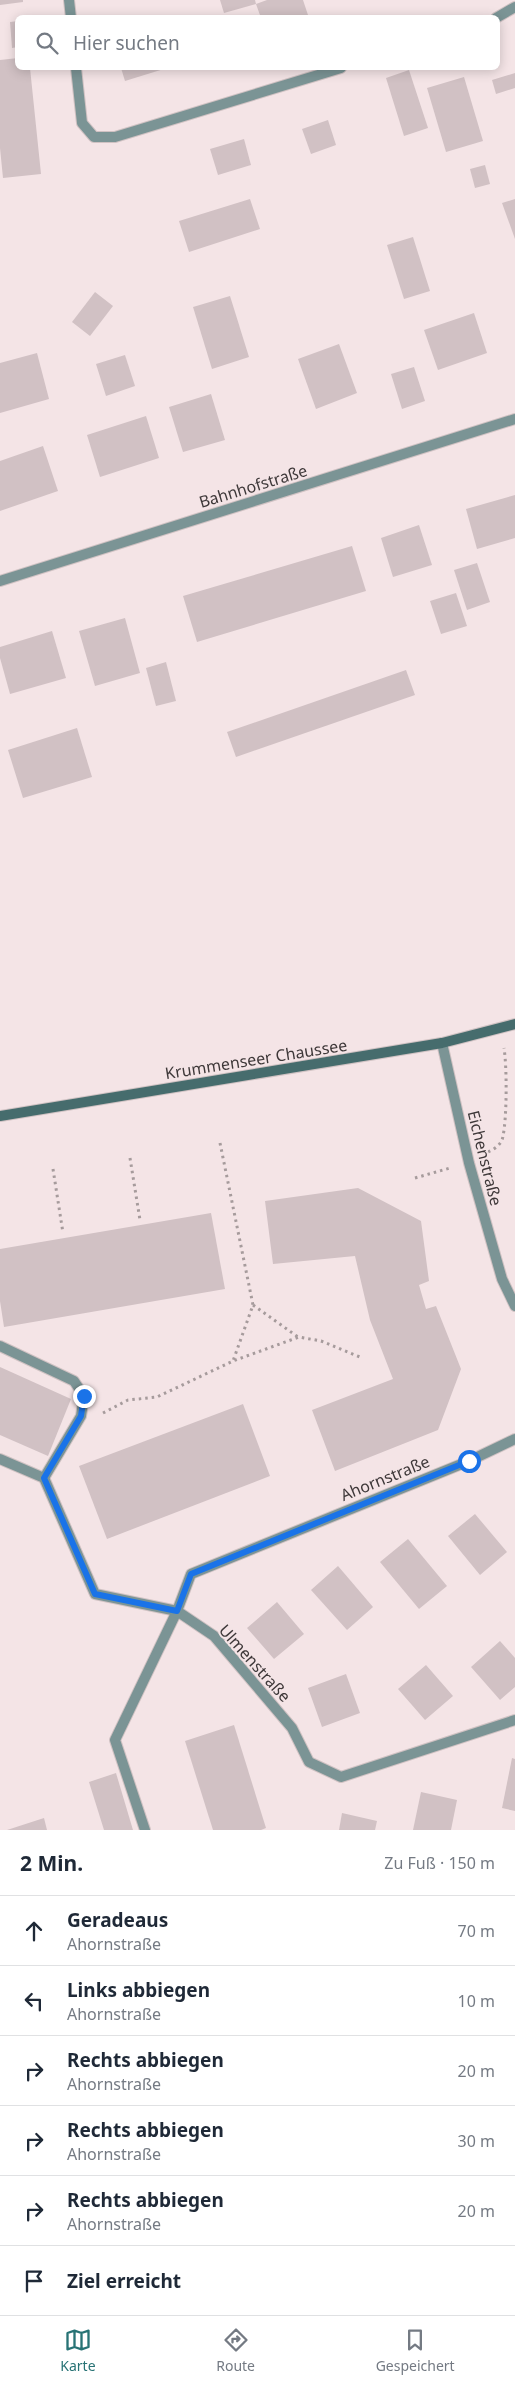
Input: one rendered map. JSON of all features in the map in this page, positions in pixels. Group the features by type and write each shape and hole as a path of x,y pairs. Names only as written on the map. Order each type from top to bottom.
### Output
{"main road":[{"name":"Krummenseer Chaussee","path":"0,1116 442,1043 515,1024"}],"street":[{"path":"69,0 71,15"},
{"path":"500,16 515,7"},
{"path":"76,70 82,123 94,136 115,137 334,70"},
{"name":"Bahnhofstraße","path":"0,581 515,419"},
{"name":"Eichenstraße","path":"442,1043 468,1163 502,1279 515,1306"},
{"path":"0,1346 74,1381 84,1396 81,1416 44,1478"},
{"name":"Ahornstraße","path":"177,1611 191,1574 469,1461 515,1439"},
{"path":"0,1458 44,1478 95,1594 177,1611 115,1740 145,1830"},
{"name":"Ulmenstraße","path":"177,1611 214,1636 292,1728 309,1762 341,1777 515,1720"}],"path":[{"path":"415,1178 468,1163 495,1149 503,1137 505,1066 504,1050 498,1028"},
{"path":"220,1144 253,1305 233,1361"},
{"path":"130,1158 140,1220"},
{"path":"53,1169 64,1233"},
{"path":"253,1305 299,1337 321,1341 360,1357"},
{"path":"81,1416 92,1419 128,1400 157,1397 233,1361 299,1337"}],"building":[{"path":"0,0 23,0 23,2 0,5"},
{"path":"220,0 255,0 256,4 224,13"},
{"path":"267,0 303,0 308,15 260,15 256,4"},
{"path":"15,21 15,48 12,48 10,22"},
{"path":"15,58 15,70 30,70 41,174 3,178 0,148 0,60"},
{"path":"122,70 161,70 125,81"},
{"path":"409,70 428,128 404,136 386,78"},
{"path":"515,73 515,88 496,94 492,80"},
{"path":"464,77 483,141 446,152 427,88"},
{"path":"328,120 336,145 311,154 302,129"},
{"path":"244,139 251,165 218,175 210,149"},
{"path":"485,165 490,184 475,188 470,169"},
{"path":"250,199 260,229 189,252 179,221"},
{"path":"515,199 515,239 502,203"},
{"path":"413,237 430,291 404,299 387,245"},
{"path":"95,292 113,306 90,336 72,322"},
{"path":"230,296 249,357 212,369 193,307"},
{"path":"474,313 487,353 438,370 424,330"},
{"path":"339,344 357,393 316,409 298,359"},
{"path":"37,353 49,399 0,413 0,363"},
{"path":"125,355 135,386 106,396 96,364"},
{"path":"414,367 425,401 402,409 391,374"},
{"path":"211,394 225,440 183,452 169,407"},
{"path":"146,416 159,458 100,477 87,435"},
{"path":"43,446 58,491 0,511 0,461"},
{"path":"515,495 515,538 477,549 466,509"},
{"path":"419,525 432,565 393,577 381,538"},
{"path":"352,546 366,591 197,642 183,596"},
{"path":"477,563 490,602 467,610 454,570"},
{"path":"456,593 467,626 441,634 430,601"},
{"path":"125,618 140,673 95,686 79,631"},
{"path":"52,631 66,678 10,694 0,658 0,647"},
{"path":"166,662 176,701 156,706 146,668"},
{"path":"406,670 415,695 236,757 227,732"},
{"path":"77,728 92,777 23,798 8,750"},
{"path":"358,1188 421,1221 429,1281 419,1285 426,1309 436,1306 461,1369 438,1430 335,1471 312,1410 393,1379 370,1320 355,1256 273,1264 265,1201"},
{"path":"211,1213 225,1289 4,1327 0,1301 0,1249"},
{"path":"0,1367 71,1399 48,1456 0,1435"},
{"path":"243,1404 270,1476 107,1539 79,1466"},
{"path":"475,1514 507,1552 480,1575 448,1536"},
{"path":"408,1539 447,1586 419,1609 380,1562"},
{"path":"338,1566 373,1607 347,1630 311,1590"},
{"path":"277,1602 304,1634 274,1659 247,1628"},
{"path":"500,1641 515,1658 515,1687 500,1700 471,1667"},
{"path":"426,1665 453,1696 425,1720 398,1689"},
{"path":"346,1674 360,1713 322,1727 308,1688"},
{"path":"234,1725 266,1828 261,1830 213,1830 185,1741"},
{"path":"512,1758 515,1759 515,1811 502,1808"},
{"path":"116,1773 133,1830 104,1830 89,1782"},
{"path":"421,1792 457,1800 451,1830 413,1830"},
{"path":"342,1813 377,1821 375,1830 339,1830"},
{"path":"44,1818 47,1830 7,1830"}],"route":[{"path":"84,1396 81,1416 44,1478 95,1594 177,1611 191,1574 469,1461"}]}
